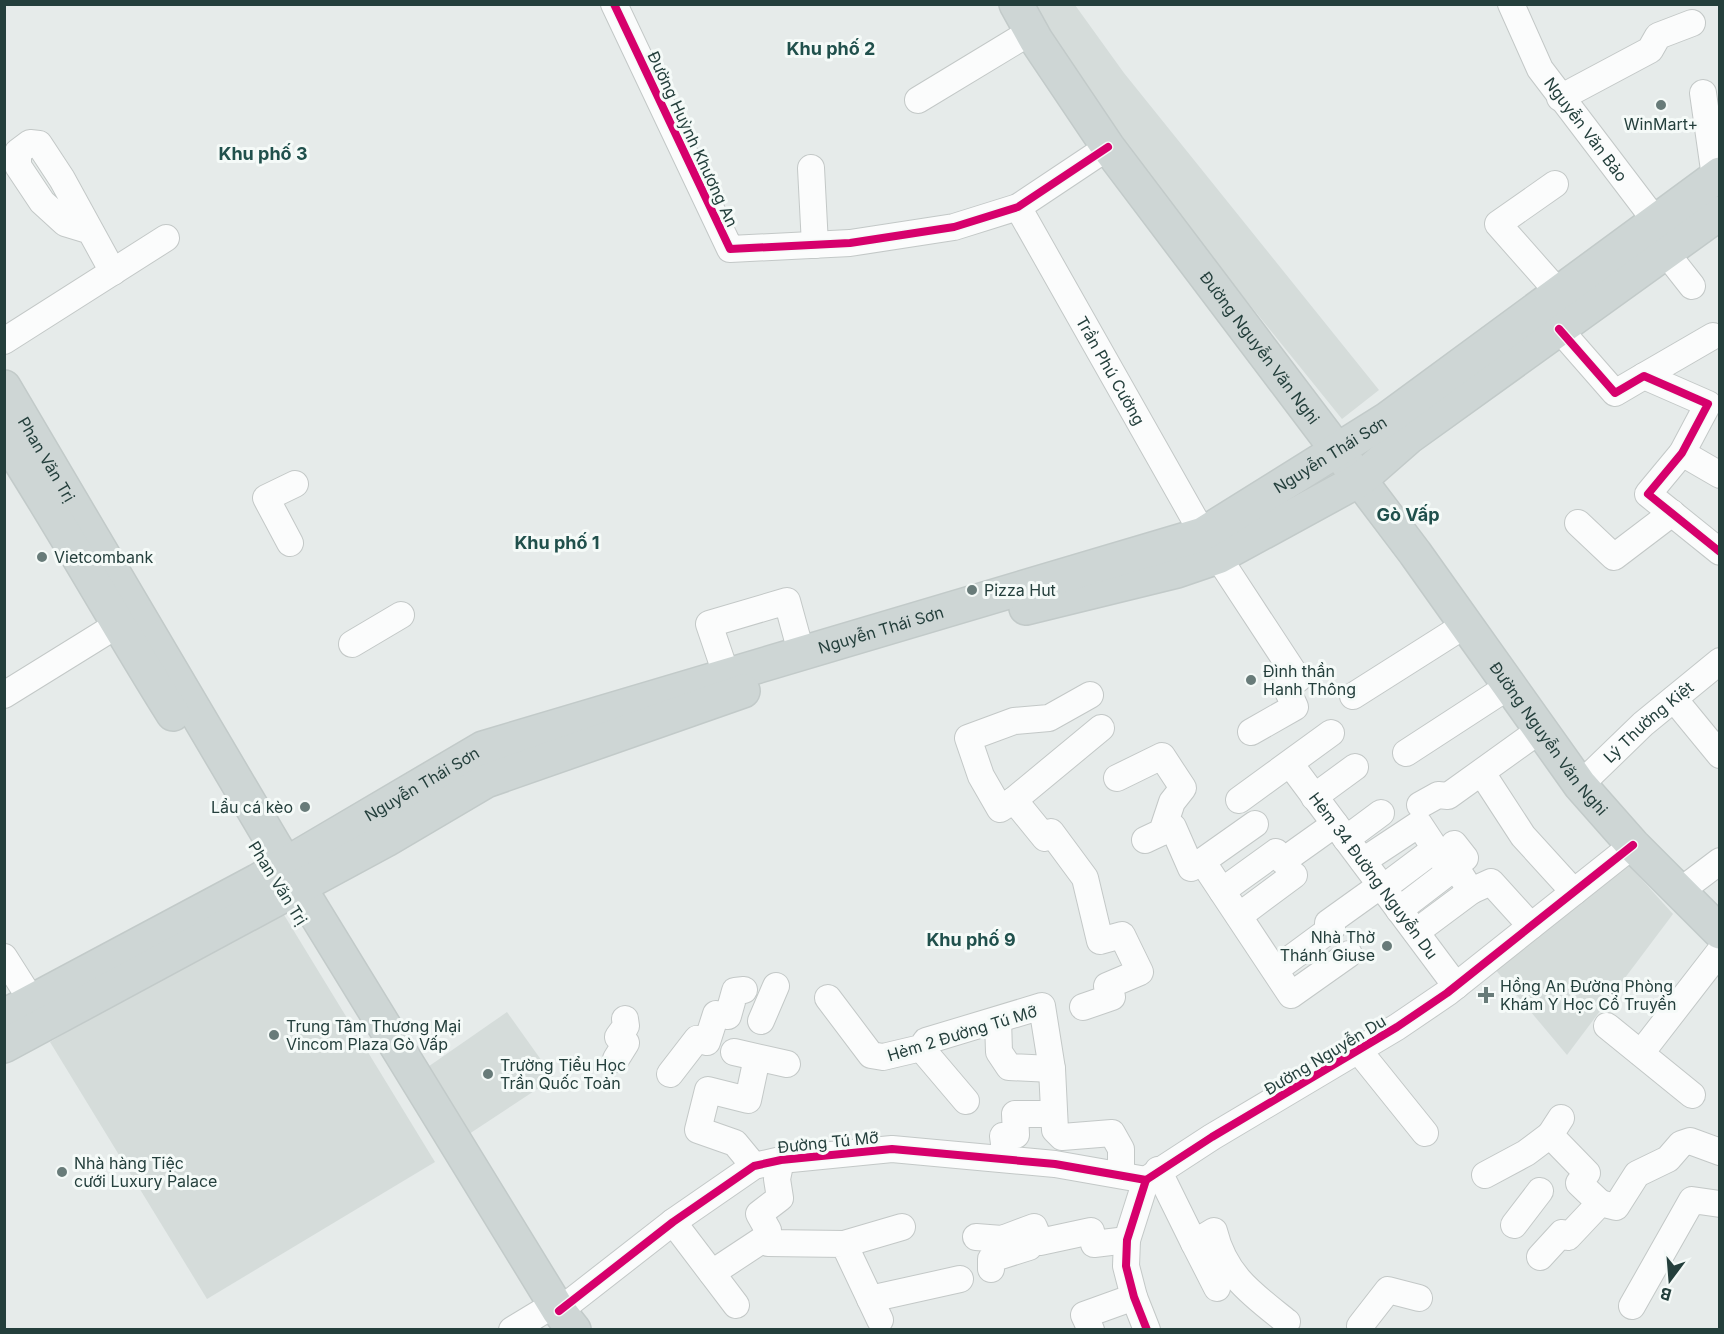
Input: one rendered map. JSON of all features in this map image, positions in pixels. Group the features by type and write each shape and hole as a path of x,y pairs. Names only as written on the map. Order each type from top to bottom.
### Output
{"main road":[{"name":"Đường Nguyễn Văn Nghi","path":"1024,18 1108,147 1361,479 1580,785 1633,845 1719,932"},
{"name":"Nguyễn Thái Sơn","path":"1210,545 1361,479 1409,437 1559,329 1665,240 1718,176"},
{"name":"Nguyễn Thái Sơn","path":"4,1046 285,879 483,748 801,652 864,644 1024,609 1177,571 1558,293 1719,213"},
{"name":"Phan Văn Trị","path":"4,387 11,428 237,780 285,879"},
{"name":"Phan Văn Trị","path":"69,517 117,625 285,879 556,1321"},
{"name":"Nguyễn Thái Sơn","path":"18,1009 285,879 386,840 486,781 742,691 864,644"}],"street":[{"name":"Đường Huỳnh Khương An","path":"614,4 730,249 850,243 954,226 1018,207 1108,147"},
{"name":"Nguyễn Văn Bảo","path":"1512,4 1531,52 1560,98 1665,240 1692,286"},
{"path":"918,100 1024,18"},
{"path":"1560,98 1650,50 1658,36 1692,22"},
{"path":"1703,93 1718,176"},
{"path":"812,168 815,245"},
{"path":"1555,184 1498,224 1558,293"},
{"name":"Trần Phú Cường","path":"1018,207 1210,545 1298,679 1286,687 1295,706 1251,732"},
{"path":"88,230 113,272"},
{"path":"4,341 166,238"},
{"path":"1559,329 1615,393 1713,336"},
{"path":"1644,376 1714,404 1682,453 1648,494 1719,552"},
{"path":"1682,453 1719,475"},
{"path":"290,543 266,498 295,484"},
{"path":"1578,523 1614,557 1672,513"},
{"path":"726,674 709,624 787,601 801,652"},
{"path":"352,644 401,615"},
{"path":"4,695 117,625"},
{"path":"1353,696 1465,625"},
{"name":"Lý Thường Kiệt","path":"1580,785 1643,724 1674,699 1716,673"},
{"path":"1406,753 1509,686"},
{"path":"1090,695 1049,718 1014,721 968,738 981,776 1000,809 1101,728"},
{"path":"1674,699 1719,755"},
{"path":"1363,861 1420,815 1438,795 1448,796 1540,730"},
{"path":"1239,800 1291,765 1331,733"},
{"path":"1117,778 1162,756 1183,788 1172,802 1153,836 1173,827 1198,864 1206,867 1291,995 1349,954"},
{"name":"Hẻm 34 Đường Nguyễn Du","path":"1291,765 1456,986"},
{"path":"1314,796 1355,767"},
{"path":"1482,772 1523,836 1574,892"},
{"path":"1014,800 1085,878 1100,941 1122,935 1140,972 1107,986 1112,997 1083,1007"},
{"path":"1222,891 1284,863 1340,831 1381,813"},
{"path":"1420,815 1471,891"},
{"path":"1198,864 1255,824"},
{"name":"Đường Nguyễn Du","path":"1152,1175 1359,1051 1456,986 1633,845"},
{"path":"1275,970 1330,925 1382,887 1447,858"},
{"path":"1399,910 1447,858"},
{"path":"1678,892 1719,861"},
{"path":"1239,916 1284,863"},
{"path":"1416,932 1471,891 1491,882 1531,926"},
{"path":"1641,1053 1719,951"},
{"path":"4,957 18,1009"},
{"path":"761,1021 776,986"},
{"path":"670,1074 697,1039 707,1042 735,991 744,990"},
{"name":"Hẻm 2 Đường Tú Mỡ","path":"828,998 871,1055 883,1058 921,1048 926,1041 1042,1006 1052,1069 1054,1130 1062,1137 1112,1133 1121,1149 1121,1174"},
{"path":"616,1059 626,1043 618,1037 626,1026 625,1019"},
{"path":"998,1020 999,1052 1009,1067 1052,1069"},
{"path":"1607,1026 1692,1095"},
{"path":"921,1048 966,1101"},
{"path":"1359,1051 1425,1133"},
{"path":"754,1166 735,1143 698,1130 708,1090 748,1100 746,1055 788,1064"},
{"path":"1006,1159 1003,1136 1017,1136 1015,1114 1054,1114"},
{"path":"1485,1175 1526,1153 1555,1127 1587,1173 1579,1183 1600,1203 1616,1207 1637,1174 1668,1159 1681,1144 1690,1141 1719,1152"},
{"name":"Đường Tú Mỡ","path":"512,1329 556,1321 673,1222 754,1166 781,1160 892,1149 1006,1159 1121,1174 1152,1175"},
{"path":"781,1160 777,1179 780,1198 759,1214 768,1230 768,1242 844,1244 902,1227"},
{"path":"1147,1329 1134,1297 1126,1266 1127,1240 1152,1175"},
{"path":"1152,1175 1194,1243 1217,1288"},
{"path":"1514,1225 1540,1191"},
{"path":"1632,1306 1692,1200 1719,1204"},
{"path":"1540,1257 1562,1233 1568,1237 1600,1203"},
{"path":"673,1222 736,1305"},
{"path":"976,1237 1002,1239 1034,1227 1040,1242"},
{"path":"991,1269 991,1259 1040,1242 1091,1231 1094,1244 1127,1240"},
{"path":"1194,1243 1214,1231 1219,1251 1228,1269 1250,1293 1287,1322"},
{"path":"712,1273 768,1236"},
{"path":"844,1244 875,1309 960,1279"},
{"path":"1360,1326 1388,1290 1419,1298"},
{"path":"1091,1329 1084,1314 1134,1297"}],"shaded area":[{"path":"1027,5 1075,5 1124,73 1379,390 1342,419 1087,103"},
{"path":"1626,862 1673,914 1567,1055 1494,968"},
{"path":"278,905 435,1162 207,1299 50,1042"},
{"name":"Trường Tiểu Học Trần Quốc Toản","path":"507,1012 554,1078 466,1136 422,1071"}],"cycle path":[{"path":"614,4 730,249 850,243 954,227 1018,207 1108,147"},
{"path":"1559,329 1615,393 1644,376 1708,404 1682,453 1648,494 1720,552"},
{"path":"1147,1330 1134,1297 1126,1266 1127,1240 1146,1180 1212,1137 1397,1027 1447,993 1633,845"},
{"path":"559,1311 673,1222 754,1166 781,1160 892,1149 1055,1164 1146,1180"}],"place":[{"name":"WinMart+","path":"1661,105"},
{"name":"Vietcombank","path":"42,557"},
{"name":"Pizza Hut","path":"972,590"},
{"name":"Đình thần Hanh Thông","path":"1251,680"},
{"name":"Lẩu cá kèo","path":"305,807"},
{"name":"Nhà Thờ Thánh Giuse","path":"1387,946"},
{"name":"Hồng An Đường Phòng Khám Y Học Cổ Truyền","path":"1486,995"},
{"name":"Trung Tâm Thương Mại Vincom Plaza Gò Vấp","path":"274,1035"},
{"name":"Trường Tiểu Học Trần Quốc Toản","path":"488,1074"},
{"name":"Nhà hàng Tiệc cưới Luxury Palace","path":"62,1172"}],"district":[{"name":"Khu phố 2","path":"831,48"},
{"name":"Khu phố 3","path":"263,153"},
{"name":"Gò Vấp","path":"1408,514"},
{"name":"Khu phố 1","path":"557,542"},
{"name":"Khu phố 9","path":"971,939"}]}
